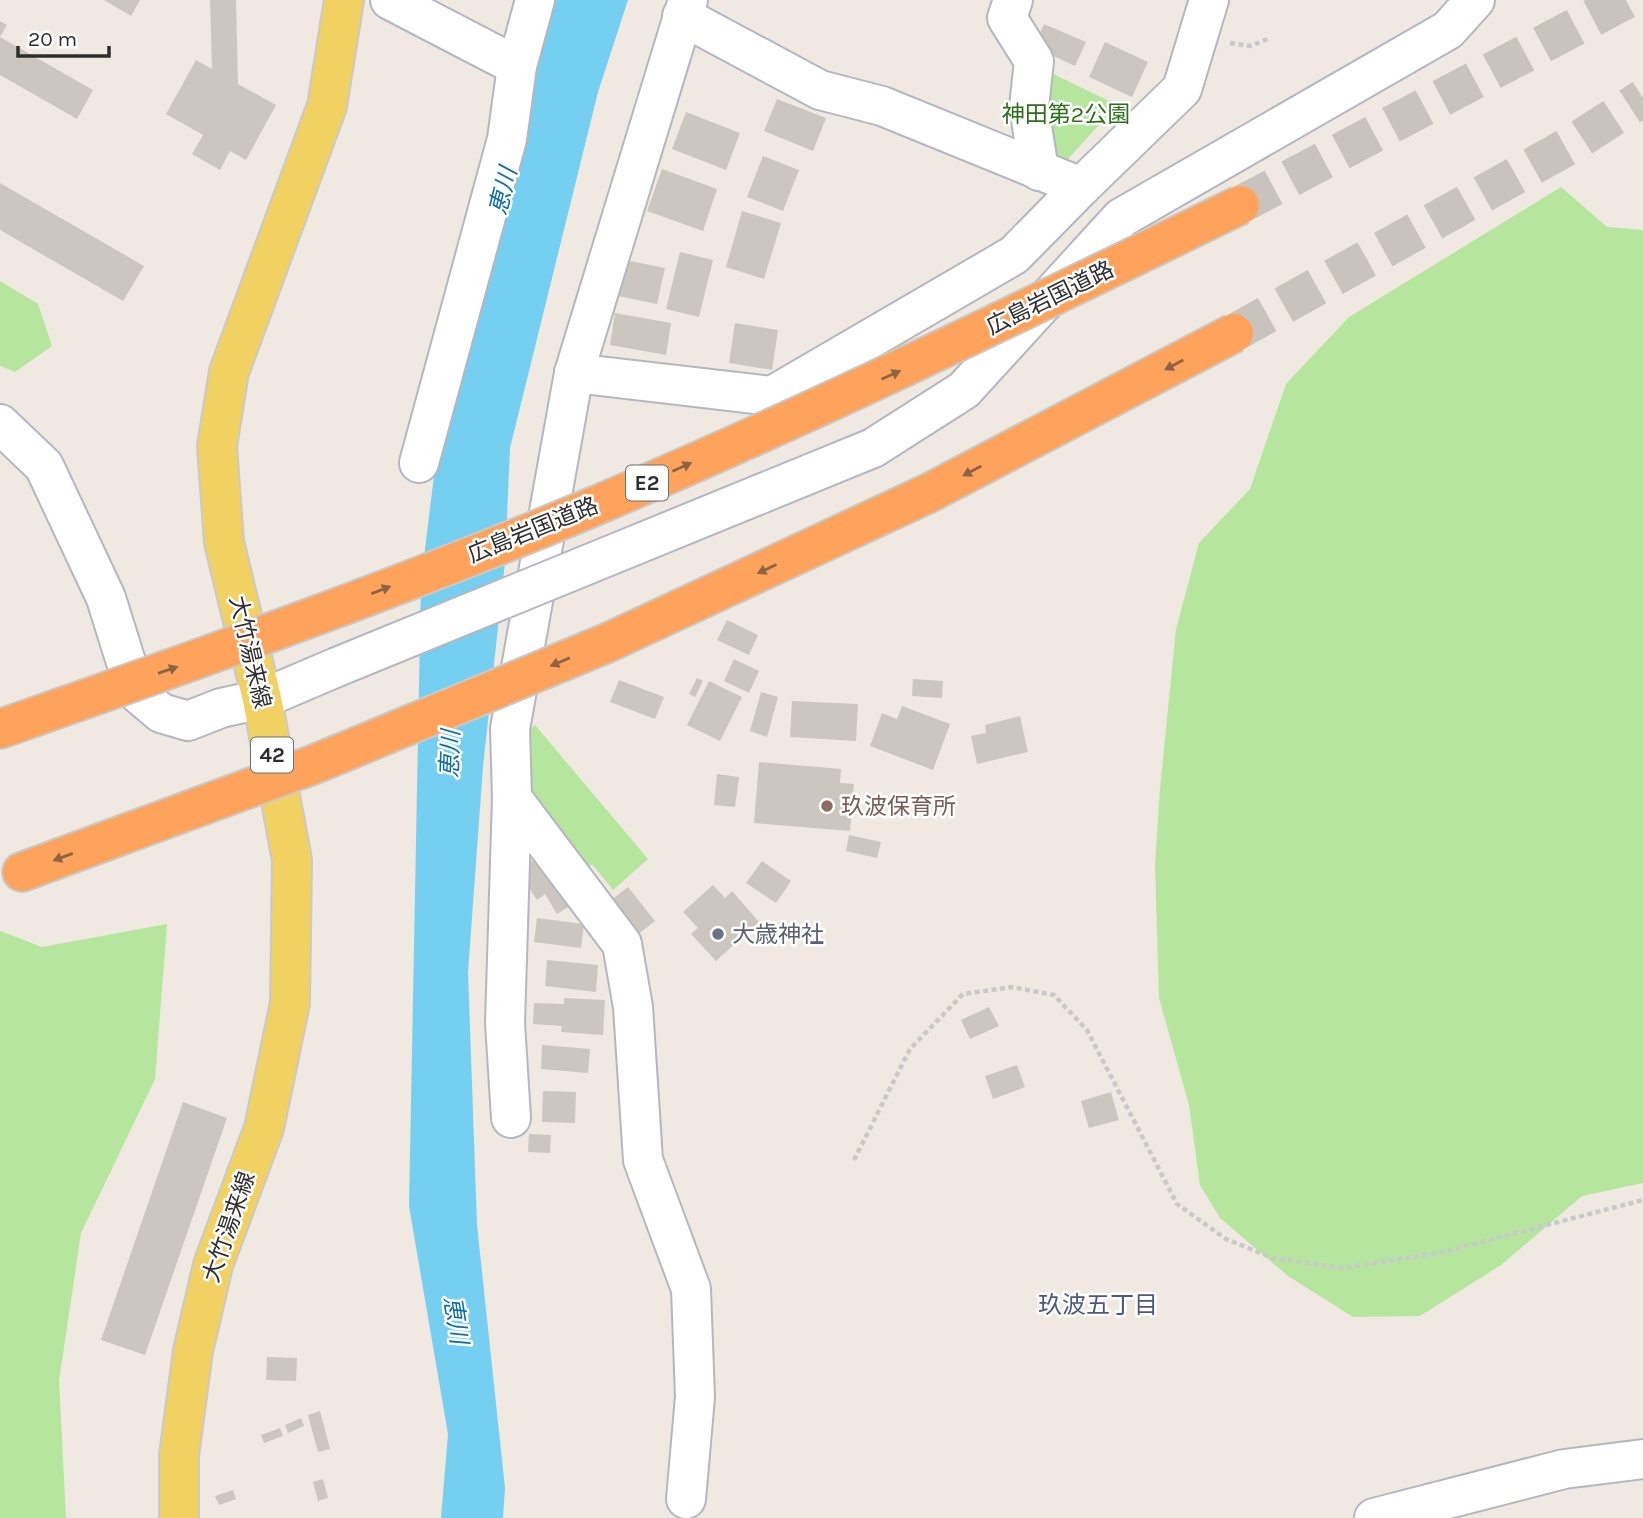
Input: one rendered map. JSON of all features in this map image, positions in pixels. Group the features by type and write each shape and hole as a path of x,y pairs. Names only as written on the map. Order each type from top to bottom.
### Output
{"highway":[{"name":"広島岩国道路","path":"17,723 269,634 582,511 902,370 1240,205"},
{"path":"22,872 315,764 607,643 929,494 1234,333"}],"main road":[{"name":"大竹湯来線","path":"179,1518 178,1455 193,1351 213,1265 264,1128 290,1003 292,860 262,699 224,542 217,446 229,372 327,106 344,0"}],"street":[{"path":"390,0 517,66"},
{"path":"419,463 507,139 517,66 536,0"},
{"path":"1013,0 1007,18 1034,61 1029,107 1039,171"},
{"path":"574,373 772,397 1014,255 1182,89 1209,0"},
{"path":"0,425 44,466 106,598 135,691 161,713 188,721 221,708 262,699 873,448 964,390 1121,218 1448,30 1475,0"},
{"path":"511,1118 505,1023 512,798 510,729 574,373 685,8 820,90 882,106 1081,187"},
{"path":"512,798 622,944 633,1007 643,1160 691,1289 695,1397 686,1499"},
{"path":"1374,1518 1564,1469 1643,1459"}],"path":[{"path":"854,1160 911,1049 963,994 1012,987 1054,995 1087,1030 1177,1204 1226,1239 1273,1258 1342,1268 1439,1253 1643,1200"}],"green space":[{"name":"神田第2公園","path":"1039,67 1117,105 1067,160 1043,146"},
{"path":"1561,187 1607,227 1643,230 1643,1183 1582,1196 1501,1265 1420,1316 1353,1317 1288,1276 1220,1218 1200,1185 1189,1105 1159,998 1155,865 1176,629 1199,543 1250,489 1286,384 1349,317"},
{"path":"0,281 38,304 52,346 15,372 0,366"},
{"path":"535,725 648,859 613,890 592,864 584,871 519,794 519,738"},
{"path":"167,924 155,1079 81,1233 59,1381 66,1518 0,1518 0,931 42,947"}],"water":[{"name":"恵川","path":"534,0 628,0 598,92 510,448 505,562 483,767 468,972 477,1225 505,1488 503,1518 441,1518 448,1434 409,1206 421,582 444,394"}],"building":[{"path":"104,0 140,0 131,16"},
{"path":"210,0 236,0 238,84 276,105 246,160 230,151 220,170 192,154 203,135 166,114 196,60 212,69"},
{"path":"0,21 7,25 0,37"},
{"path":"1044,24 1086,42 1075,66 1034,47"},
{"path":"0,37 93,90 77,119 0,75"},
{"path":"1105,42 1148,62 1132,97 1089,77"},
{"path":"777,99 826,118 813,151 764,131"},
{"path":"686,112 740,133 726,170 672,149"},
{"path":"763,156 799,170 783,211 747,197"},
{"path":"662,169 717,189 703,231 647,211"},
{"path":"0,183 144,266 123,301 0,230"},
{"path":"742,211 781,223 764,279 726,267"},
{"path":"680,252 713,260 699,317 666,309"},
{"path":"625,260 665,268 657,304 618,296"},
{"path":"615,313 671,323 666,355 610,345"},
{"path":"735,323 778,330 772,370 729,363"},
{"path":"727,620 758,635 749,655 717,640"},
{"path":"734,659 759,671 749,693 724,681"},
{"path":"697,678 703,681 695,697 689,694"},
{"path":"913,679 943,681 942,698 912,696"},
{"path":"619,680 664,697 655,719 610,702"},
{"path":"709,681 742,697 720,741 687,725"},
{"path":"761,692 778,697 767,737 750,731"},
{"path":"792,701 858,704 856,741 790,737"},
{"path":"902,706 950,724 933,770 870,746 882,713 897,719"},
{"path":"1020,716 1028,752 977,764 971,736 986,733 985,725"},
{"path":"759,762 841,769 840,783 854,784 850,831 754,823"},
{"path":"717,774 739,777 735,807 714,805"},
{"path":"849,835 881,842 877,858 846,851"},
{"path":"546,852 578,901 557,914 545,894 537,900 518,870"},
{"path":"762,861 791,881 776,903 746,883"},
{"path":"713,885 725,898 732,891 759,922 716,961 691,934 698,928 683,912"},
{"path":"628,887 655,921 632,939 605,905"},
{"path":"537,918 584,924 581,948 534,942"},
{"path":"547,960 598,965 596,992 545,986"},
{"path":"564,998 605,1000 603,1035 561,1032 562,1026 533,1024 534,1003 564,1004"},
{"path":"989,1007 999,1026 970,1039 961,1020"},
{"path":"542,1045 590,1049 588,1073 541,1069"},
{"path":"1017,1065 1025,1087 993,1099 985,1076"},
{"path":"543,1091 576,1092 575,1123 542,1122"},
{"path":"1111,1092 1119,1120 1089,1128 1081,1101"},
{"path":"183,1102 227,1118 145,1355 101,1340"},
{"path":"529,1134 551,1135 550,1153 528,1152"},
{"path":"267,1357 297,1358 296,1381 266,1380"},
{"path":"320,1411 330,1449 318,1452 308,1415"},
{"path":"301,1418 304,1426 288,1433 285,1425"},
{"path":"280,1428 283,1436 264,1443 261,1435"},
{"path":"323,1479 328,1498 318,1501 313,1482"},
{"path":"233,1490 236,1499 219,1505 215,1496"}],"tunnel":[{"path":"1240,205 1626,0"},
{"path":"1234,333 1567,147 1643,98"}],"place":[{"name":"玖波保育所","path":"827,806"},
{"name":"大歳神社","path":"718,934"}],"district":[{"name":"玖波五丁目","path":"1098,1305"}]}
